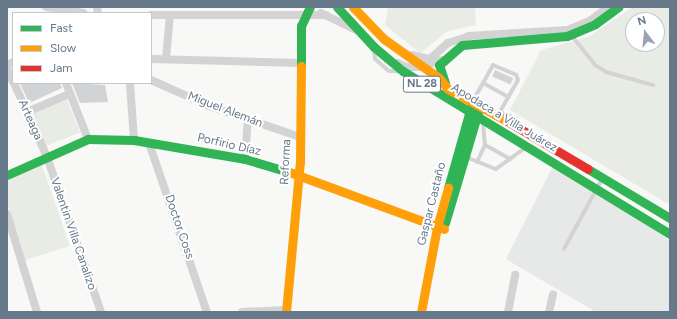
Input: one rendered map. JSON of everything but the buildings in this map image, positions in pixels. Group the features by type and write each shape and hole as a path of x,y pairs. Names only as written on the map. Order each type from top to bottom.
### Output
{"main road":[{"name":"Apodaca a Villa Juárez","path":"337,7 373,46 403,71 476,111 497,114 602,179 670,218"},
{"name":"Apodaca a Villa Juárez","path":"353,7 372,29 421,67 439,78 450,90 476,111 528,146 667,233"},
{"path":"450,90 438,69 441,60 454,48 470,43 550,39 570,35 595,24 618,7"},
{"name":"Reforma","path":"282,311 298,175 301,63 308,10"},
{"name":"Gaspar Castaño","path":"422,312 440,228 461,155 476,111"},
{"name":"Porfirio Díaz","path":"7,175 88,139 134,140 245,159 298,175 440,228"},
{"path":"667,233 670,222"},
{"name":"Gaspar Castaño","path":"428,312 440,228"}],"street":[{"path":"46,7 62,12"},
{"path":"401,52 430,59 457,38 568,30 591,20 608,7"},
{"path":"152,15 308,10 326,15 358,31"},
{"path":"166,58 170,15"},
{"path":"373,46 398,63 421,67 441,60"},
{"path":"152,59 166,58 301,63"},
{"name":"Arteaga","path":"7,69 12,80"},
{"name":"Miguel Alemán","path":"152,80 248,120 300,137"},
{"name":"Arteaga","path":"14,84 46,157"},
{"path":"66,84 88,139"},
{"path":"130,84 134,140"},
{"path":"27,112 69,94"},
{"path":"245,159 248,120"},
{"name":"Doctor Coss","path":"149,143 207,312"},
{"name":"Valentin Villa Canalizo","path":"46,157 100,312"},
{"path":"7,214 37,312"},
{"path":"508,312 514,275"},
{"path":"549,312 553,294"},
{"path":"242,312 282,311"}],"lane":[{"path":"570,35 595,65 606,72 653,85"},
{"path":"476,162 485,145 476,111 483,83 493,65 516,75 518,80 497,114"},
{"path":"483,83 508,96"},
{"path":"485,145 510,160"},
{"path":"461,155 496,169 528,146"},
{"path":"564,249 602,179"}],"shaded area":[{"path":"388,7 475,7 476,25 448,31 420,53 385,25"},
{"path":"633,7 670,7 670,205 510,110 541,50 588,37 625,12 625,52 665,52 665,12 626,12"},
{"path":"66,98 80,132 46,146 32,112"},
{"path":"555,162 670,241 670,312 596,312 506,259"},
{"path":"41,163 70,246 25,260 7,202 7,179"}],"traffic: fast":[{"path":"301,66 301,26 310,7"},
{"path":"337,7 374,47 403,71 670,234"},
{"path":"445,83 439,65 462,45 567,36 595,24 618,7"},
{"path":"448,188 472,103"},
{"path":"445,223 479,109"},
{"path":"7,175 88,139 134,140 245,159 292,173"},
{"path":"588,169 670,218"}],"traffic: slow":[{"path":"353,7 384,39 439,78 448,89 507,121"},
{"path":"286,312 300,162 301,66"},
{"path":"292,173 444,229"},
{"path":"421,312 437,227 448,188"}],"traffic: jam":[{"path":"507,121 588,169"}]}
